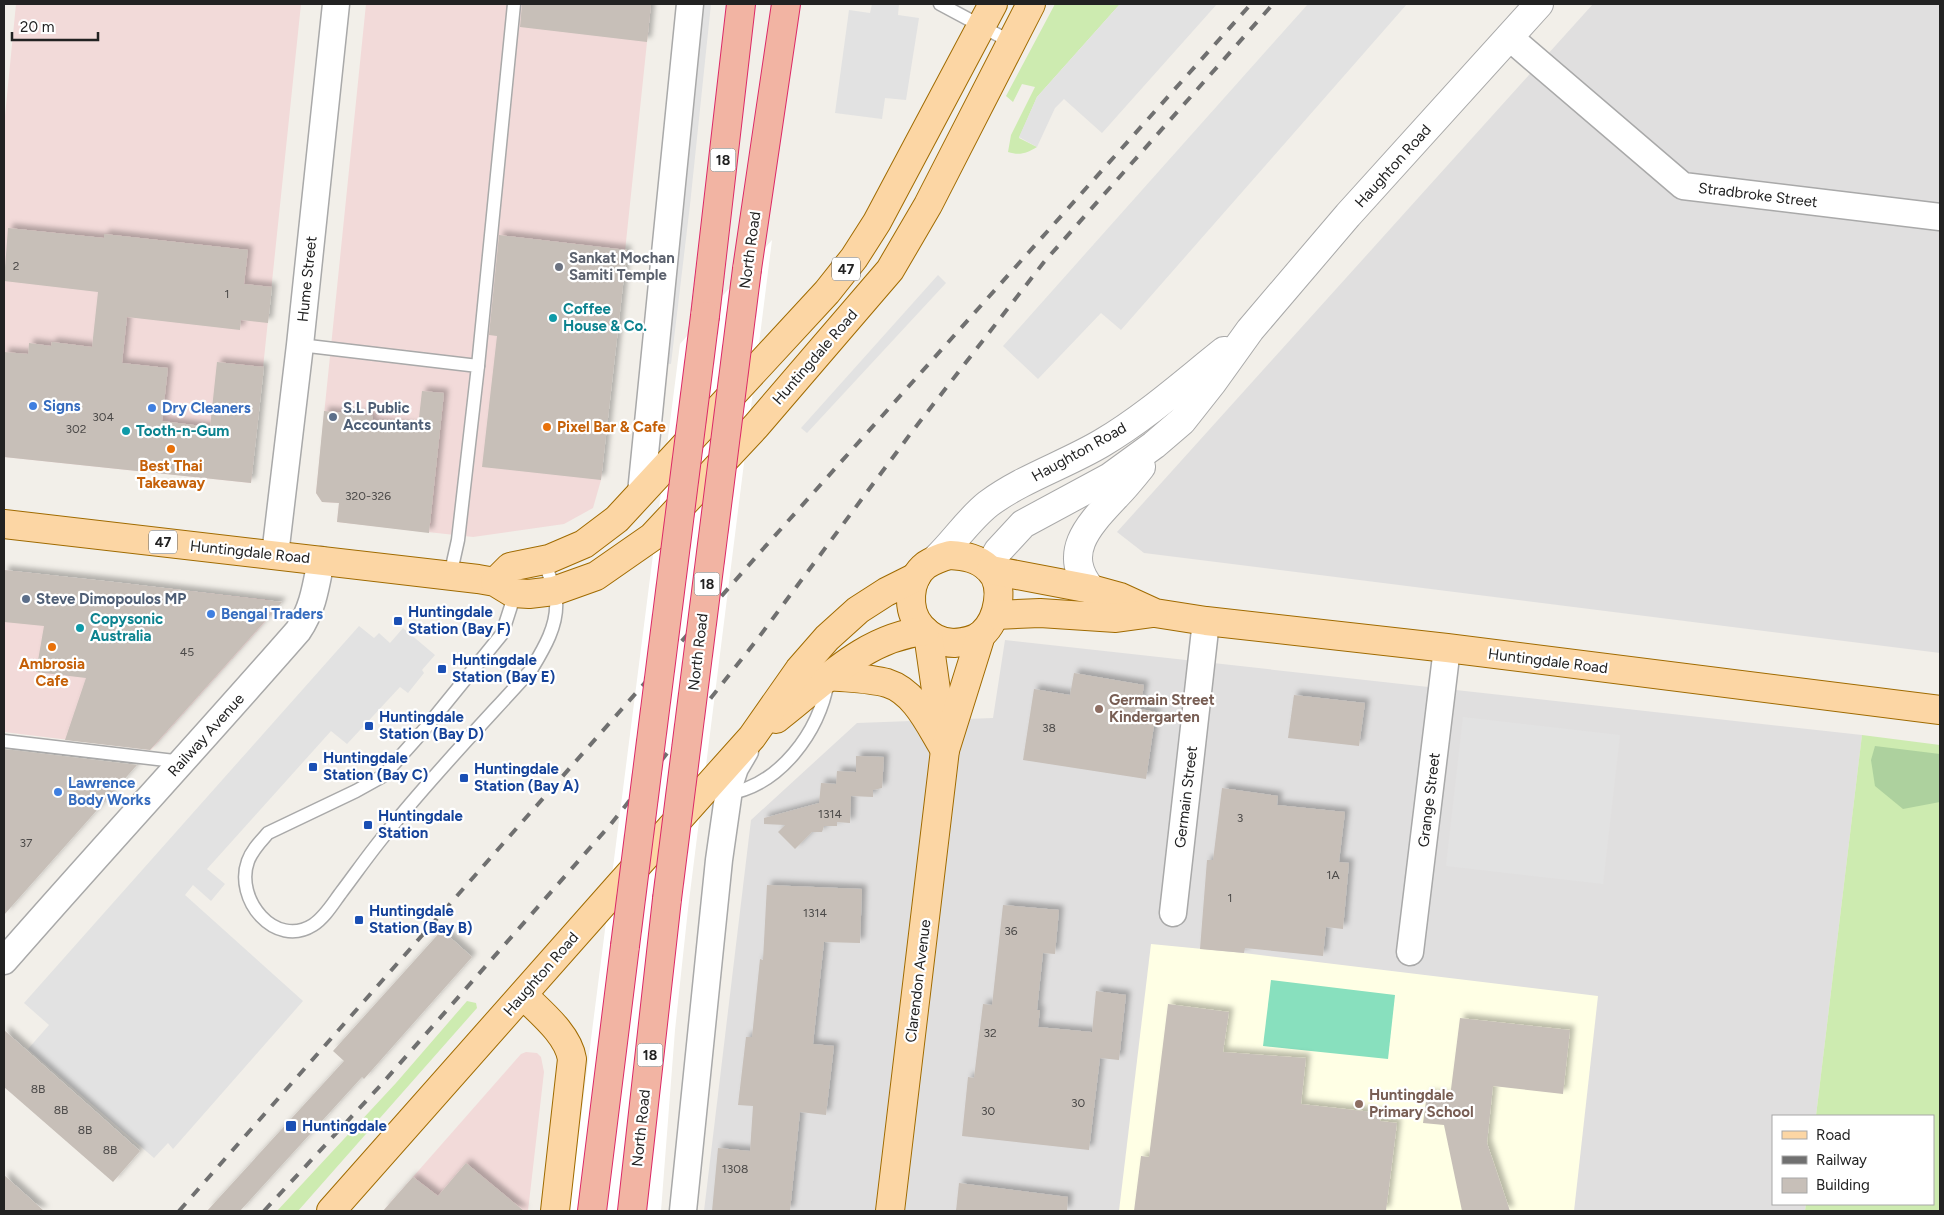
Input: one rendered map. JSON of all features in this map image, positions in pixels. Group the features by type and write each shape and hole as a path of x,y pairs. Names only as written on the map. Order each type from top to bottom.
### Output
{"highway":[{"name":"18","path":"592,1211 705,316 741,4"},
{"name":"North Road","path":"632,1211 667,899 747,269 786,4"}],"main road":[{"name":"Huntingdale Road","path":"4,524 506,581 529,594 554,591 596,576 652,536 756,426 890,270 928,205 1032,4"},
{"name":"Huntingdale Road","path":"506,581 544,560 584,544 617,519 827,292 854,258 877,222 988,15"},
{"path":"950,555 966,556 989,569 997,584 998,600 988,625 963,642 948,643 926,633 917,623 912,609 911,594 926,568 950,555"},
{"name":"Haughton Road","path":"331,1211 752,737 799,670 826,638 858,610 926,568"},
{"name":"Huntingdale Road","path":"989,569 1091,589 1120,598 1155,613 1206,621 1447,648 1940,710"},
{"name":"Huntingdale Road","path":"988,625 1040,613 1116,618 1155,613"},
{"name":"Clarendon Avenue","path":"890,1211 945,750 988,625"},
{"name":"Haughton Road","path":"752,737 861,653 892,637 926,633"},
{"name":"Clarendon Avenue","path":"926,633 945,750"},
{"path":"829,676 875,681 892,685 902,690 920,710 945,750"},
{"path":"523,995 566,1040 571,1049 572,1059 555,1211"}],"street":[{"name":"Hume Street","path":"275,555 300,345 336,4"},
{"path":"641,493 690,4"},
{"name":"Haughton Road","path":"989,569 998,551 1023,524 1110,476 1172,432 1194,408 1250,330 1348,215 1539,4"},
{"name":"Stradbroke Street","path":"1509,37 1683,186 1940,217"},
{"name":"Haughton Road","path":"926,568 969,521 990,503 1016,487 1085,453 1113,436 1250,330"},
{"path":"1091,589 1083,578 1078,563 1080,544 1086,531 1098,514 1172,432"},
{"name":"Railway Avenue","path":"4,961 298,631 313,601 322,560"},
{"name":"Germain Street","path":"1173,913 1206,621"},
{"name":"Grange Street","path":"1410,952 1447,648"},
{"path":"683,1211 718,867 728,794 735,768 752,737"}],"lane":[{"path":"450,576 458,540 478,366 514,4"},
{"path":"940,4 988,15 1012,42"},
{"path":"300,345 478,366"},
{"path":"506,581 511,606 502,634 415,741 383,776 363,788 268,834 257,844 248,861 245,875 246,891 250,902 265,921 288,930 300,930 310,927 320,920 387,831 531,670 543,651 553,625 556,601 544,560"},
{"path":"700,796 728,794 748,788 765,780 781,766 808,735 824,699 829,676"},
{"path":"4,741 183,762"}],"shaded area":[{"path":"16,4 301,4 251,483 4,457 4,126"},
{"path":"366,4 651,4 601,480 593,508 564,524 473,537 337,522 339,503 322,502 316,493"},
{"path":"702,4 711,4 671,364 662,363"},
{"path":"872,4 899,4 898,15 919,18 906,100 885,98 882,119 835,113 849,10 870,13"},
{"path":"1120,4 1217,4 1102,133 1064,99 1055,108 1037,147 1019,137 1037,97"},
{"path":"1308,4 1407,4 1121,330 1101,313 1038,379 1003,346"},
{"path":"1593,4 1940,4 1940,653 1144,553 1117,532"},
{"path":"938,275 946,283 807,433 801,428"},
{"path":"4,570 270,600 274,612 151,750 4,732"},
{"path":"359,626 374,638 379,633 390,643 403,628 435,655 422,670 424,673 408,693 400,687 347,744 331,731 207,869 225,884 211,901 193,885 185,895 303,1001 173,1149 168,1143 154,1158 28,1049 49,1025 24,1003"},
{"path":"1005,640 1862,735 1816,1115 1772,1115 1772,1205 1806,1205 1805,1211 704,1211 751,820 857,723 993,718"},
{"path":"1463,717 1620,735 1603,884 1446,866"},
{"name":"Huntingdale Primary School","path":"1151,944 1244,953 1598,996 1574,1211 1119,1211"},
{"path":"526,1052 537,1053 541,1057 544,1072 528,1211 383,1211 521,1054"}],"green space":[{"path":"1055,4 1120,4 1037,97 1019,138 1037,147 1023,153 1008,152 1011,135 1035,87 1022,84 1013,102 1006,96"},
{"path":"1862,735 1940,745 1940,1211 1805,1211 1806,1205 1934,1205 1934,1115 1816,1115"},
{"path":"1875,746 1940,754 1940,802 1903,809 1875,786 1871,760"},
{"path":"1271,980 1395,995 1388,1059 1263,1046"},
{"path":"467,1001 476,1003 477,1008 298,1211 277,1211 396,1083"}],"pier":[{"path":"772,240 688,909 675,1030 661,1211 569,1211 680,344"}],"building":[{"path":"522,4 651,4 647,42 520,27"},
{"path":"8,228 104,238 104,234 248,250 244,284 272,287 268,323 241,320 240,330 127,317 122,363 168,368 162,421 210,427 217,362 264,367 251,483 4,457 4,352 28,354 29,343 51,346 52,342 92,347 98,292 4,281"},
{"path":"499,235 627,250 601,480 482,467 497,336 489,335"},
{"path":"422,391 444,393 429,533 337,522 339,503 322,502 316,493 324,411 373,416 372,422 418,427"},
{"path":"4,570 282,602 150,750 65,740 86,678 36,672 44,626 4,622"},
{"path":"1074,673 1144,685 1140,709 1156,712 1146,779 1023,760 1034,689 1070,695"},
{"path":"1294,695 1365,703 1359,746 1288,738"},
{"name":"Lawrence Body Works","path":"4,749 137,765 4,915"},
{"path":"856,756 884,757 882,788 873,790 873,797 851,796 850,823 837,822 837,826 824,826 822,832 812,832 795,849 778,832 785,825 764,824 764,818 819,803 821,783 836,784 837,771 856,772"},
{"path":"1222,788 1278,796 1277,805 1345,812 1339,862 1349,863 1343,929 1326,927 1323,956 1245,948 1244,953 1200,949 1207,860 1213,860"},
{"path":"767,885 862,889 860,943 824,942 813,1044 834,1046 826,1115 800,1112 790,1211 712,1211 718,1148 750,1151 753,1106 738,1105 746,1037 752,1037 760,959 763,960"},
{"path":"1003,905 1059,910 1055,954 1043,953 1037,1010 1040,1010 1038,1027 1092,1032 1096,991 1126,995 1119,1060 1100,1058 1089,1150 962,1136 968,1077 974,1078 983,1004 992,1005"},
{"path":"442,930 472,957 364,1079 362,1077 240,1211 207,1211 344,1061 333,1051"},
{"path":"1168,1004 1229,1012 1223,1052 1306,1058 1301,1104 1381,1113 1380,1121 1397,1123 1386,1211 1134,1211 1141,1156 1149,1157"},
{"path":"1460,1018 1570,1030 1563,1094 1493,1086 1487,1143 1510,1211 1462,1211 1444,1125 1423,1123 1427,1094 1450,1097"},
{"path":"4,1030 140,1151 113,1182 4,1087"},
{"path":"466,1163 524,1211 383,1211 413,1177 438,1196"},
{"path":"4,1175 44,1211 4,1211"},
{"path":"959,1183 1068,1197 1067,1211 956,1211"}],"railway":[{"path":"179,1211 763,549 1251,4"},
{"path":"264,1211 380,1086 611,824 756,641 911,433 1044,262 1273,4"}],"place":[{"name":"Sankat Mochan Samiti Temple","path":"559,267"},
{"name":"Coffee House & Co.","path":"553,318"},
{"name":"Signs","path":"33,406"},
{"name":"Dry Cleaners","path":"152,408"},
{"name":"S.L Public Accountants","path":"333,417"},
{"name":"Pixel Bar & Cafe","path":"547,427"},
{"name":"Tooth-n-Gum","path":"126,431"},
{"name":"Best Thai Takeaway","path":"171,449"},
{"name":"Steve Dimopoulos MP","path":"26,599"},
{"name":"Bengal Traders","path":"211,614"},
{"name":"Huntingdale Station (Bay F)","path":"398,621"},
{"name":"Copysonic Australia","path":"80,628"},
{"name":"Ambrosia Cafe","path":"52,647"},
{"name":"Huntingdale Station (Bay E)","path":"442,669"},
{"name":"Germain Street Kindergarten","path":"1099,709"},
{"name":"Huntingdale Station (Bay D)","path":"369,726"},
{"name":"Huntingdale Station (Bay C)","path":"313,767"},
{"name":"Huntingdale Station (Bay A)","path":"464,778"},
{"name":"Lawrence Body Works","path":"58,792"},
{"name":"Huntingdale Station","path":"368,825"},
{"name":"Huntingdale Station (Bay B)","path":"359,920"},
{"name":"Huntingdale Primary School","path":"1359,1104"},
{"name":"Huntingdale","path":"291,1126"}]}
